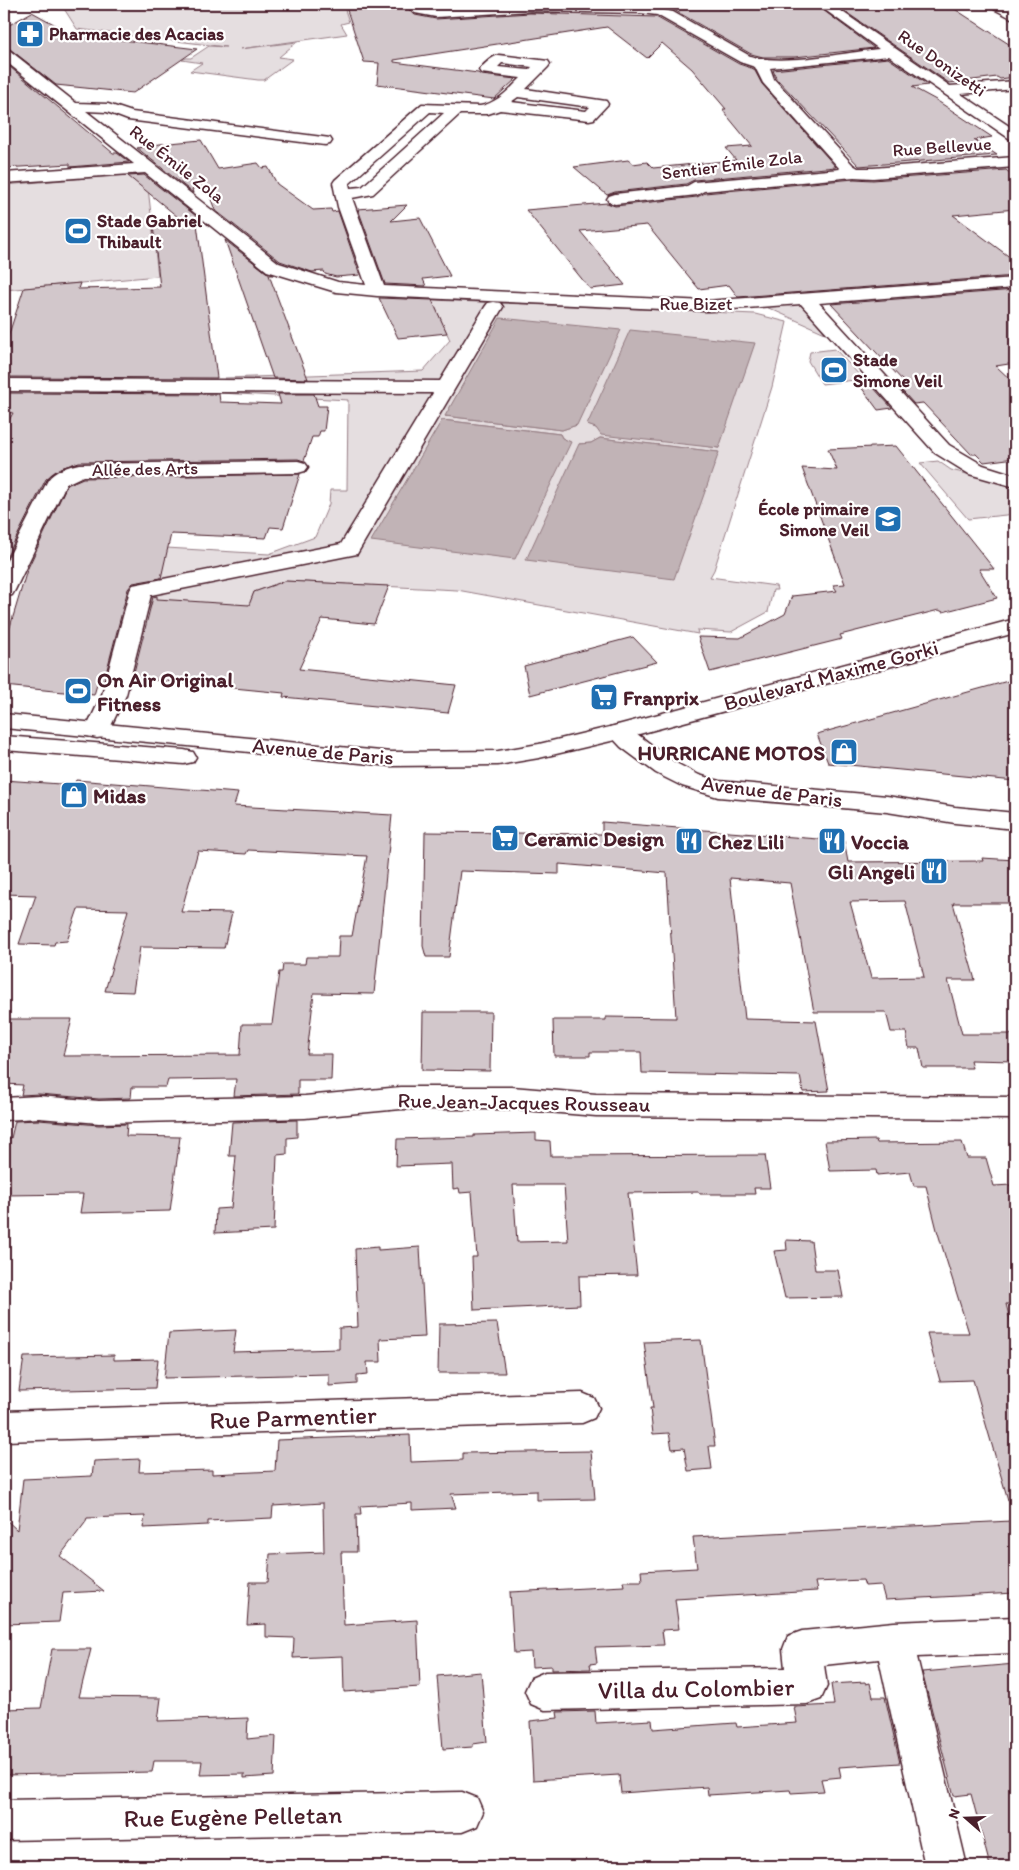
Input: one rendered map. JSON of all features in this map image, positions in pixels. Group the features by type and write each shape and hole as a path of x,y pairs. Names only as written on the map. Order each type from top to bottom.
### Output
{"street":[{"path":"411,4 420,10 436,13 530,7 641,9 658,12 745,59 761,64 780,64 891,52"},
{"name":"Rue Donizetti","path":"823,4 1015,136"},
{"path":"995,4 1015,16"},
{"name":"Rue Émile Zola","path":"4,53 147,168 223,225 273,267 336,287"},
{"path":"761,64 768,80 848,168 854,172"},
{"path":"490,107 513,92 532,75"},
{"path":"947,91 1015,85"},
{"path":"983,88 998,100"},
{"path":"377,291 343,194 341,183 428,107 456,110 490,107 589,116 601,104 513,92"},
{"path":"72,108 87,105 119,110 128,116 325,142"},
{"path":"490,107 490,117 565,127"},
{"path":"343,194 367,191 456,110"},
{"name":"Rue Bellevue","path":"854,172 873,173 1015,162"},
{"path":"4,178 147,168"},
{"name":"Sentier Émile Zola","path":"616,199 697,190 694,187 854,172"},
{"name":"Rue Bizet","path":"336,287 377,291 706,306 1015,283"},
{"path":"806,299 942,449 959,462 978,471 1015,481"},
{"path":"97,731 114,695 141,590 349,549 494,307"},
{"path":"4,385 124,384 211,387 446,387"},
{"name":"Allée des Arts","path":"4,590 58,480 79,470 298,467"},
{"name":"Boulevard Maxime Gorki","path":"627,740 1015,626"},
{"name":"Boulevard Maxime Gorki","path":"627,740 830,692 1015,644"},
{"name":"Avenue de Paris","path":"4,721 391,759 445,760 506,757 627,740 680,777 709,787 887,804 955,815 1015,821"},
{"name":"Avenue de Paris","path":"4,742 394,774 464,777 527,772 627,740"},
{"name":"Avenue de Paris","path":"887,804 956,804 1015,810"},
{"name":"Rue Jean-Jacques Rousseau","path":"4,1109 39,1107 99,1112 305,1107 400,1098 493,1098 596,1105 1015,1108"},
{"name":"Rue Parmentier","path":"4,1426 582,1408"},
{"name":"Villa du Colombier","path":"545,1691 807,1686 802,1649 894,1640 1015,1635"},
{"path":"894,1640 946,1866"},
{"name":"Rue Eugène Pelletan","path":"4,1820 462,1812"}],"shaded area":[{"path":"61,4 343,4 349,22 341,24 347,34 240,49 297,42 279,57 293,59 264,80 258,80 190,71 202,63 182,60 191,58 209,46 226,47 77,29"},
{"name":"Stade Gabriel Thibault","path":"135,174 142,175 147,179 158,276 4,290 4,185"},
{"path":"432,300 755,314 787,322 772,387 714,570 710,577 776,586 777,590 773,590 768,612 731,632 697,630 698,634 457,590 285,581 254,592 246,614 115,606 132,546 269,554 315,537 329,504 330,490 347,490 348,400 220,393 225,378 423,371 450,340","holes":["445,416 577,425 562,430","442,420 560,434 562,438 570,442","588,425 719,448 600,432","600,438 718,452 579,444 591,443"]},
{"path":"803,304 825,333 764,306"},
{"path":"500,318 621,330 577,425 562,430 445,416"},
{"path":"630,330 755,343 719,448 601,435 596,428 587,425"},
{"name":"Stade Simone Veil","path":"835,349 863,379 822,384 808,361 810,352"},
{"path":"442,420 560,434 562,438 571,442 515,559 371,541"},
{"path":"600,438 719,452 674,579 526,560 579,444 591,443"},
{"path":"938,461 951,470 1007,484 1015,495 1015,514 968,519 920,463"}],"building":[{"path":"378,4 403,4 415,15 436,19 530,13 656,17 739,64 754,69 762,84 836,167 694,180 686,184 615,192 607,195 574,167 628,160 633,164 647,162 653,168 736,160 726,148 752,146 724,112 723,109 726,109 692,69 662,43 647,58 607,27 394,60 394,62 516,79 494,99 377,84 379,63 364,62 346,7 380,5"},
{"path":"420,4 493,4 436,7"},
{"path":"644,4 815,4 874,48 795,57 763,57 751,54 674,10"},
{"path":"834,4 947,4 1015,48 1015,77 1000,79 997,77 949,83"},
{"path":"32,12 72,34 197,49 133,93 56,85 10,49 4,47 4,28"},
{"path":"888,58 928,85 912,87 936,100 992,137 974,140 997,155 859,166 776,78 773,70"},
{"path":"4,62 113,153 117,153 129,162 70,167 70,164 4,168"},
{"path":"201,140 218,169 258,163 262,168 268,167 277,184 313,210 331,209 332,212 338,211 360,275 336,277 325,274 324,271 312,272 280,261 215,210 206,186 192,189 193,193 137,148"},
{"path":"1006,170 1015,177 1015,209 953,215 1015,261 1015,276 738,297 729,285 699,289 647,225 580,231 625,285 590,289 526,210 607,203 615,206 697,197 705,193 854,179 873,180"},
{"path":"144,175 196,216 217,378 4,377 4,349 24,288 80,283 78,289 160,287 153,225 184,222 128,176"},
{"path":"407,205 391,221 420,218 450,276 423,279 426,286 385,284 358,209"},
{"path":"225,240 266,272 273,275 269,275 308,379 273,378"},
{"path":"1015,290 1015,363 996,366 1015,384 1015,458 984,462 976,454 971,454 923,403 914,404 895,383 904,382 831,304"},
{"path":"379,298 432,300 447,333 398,338"},
{"path":"872,386 892,408 878,410 861,387"},
{"path":"4,393 219,394 220,402 281,404 278,394 314,394 318,406 327,406 324,431 320,431 318,437 312,437 304,461 298,459 79,462 61,468 46,479 4,562 4,429 13,413 4,412"},
{"path":"896,446 994,569 979,569 997,598 943,612 939,610 840,635 842,639 710,672 698,637 740,638 785,614 792,596 837,591 833,585 845,584 802,468 837,470 828,449"},
{"path":"300,474 283,528 270,527 266,538 171,534 161,578 133,583 128,589 104,681 98,681 94,695 4,686 4,647 27,570 67,485 83,478"},
{"path":"285,581 389,586 374,624 322,619 299,669 456,685 448,713 283,697 284,693 153,680 132,680 153,597 157,596 157,599 249,605 254,592"},
{"path":"633,637 657,662 530,695 524,666"},
{"path":"1015,679 1015,781 828,763 817,734"},
{"path":"4,780 74,785 76,780 238,793 234,806 392,815 374,994 314,993 307,1054 332,1054 331,1080 298,1080 298,1094 234,1096 236,1079 168,1080 166,1087 132,1087 131,1098 99,1099 39,1094 21,1095 23,1085 4,1084 4,1019 72,1019 63,1056 240,1055 242,1024 272,1024 279,972 282,972 283,964 305,964 306,957 338,957 339,936 352,936 367,856 248,850 246,854 198,851 181,912 232,913 224,948 140,947 133,992 105,991 128,910 78,909 67,941 55,942 54,945 19,944 36,895 4,894"},
{"path":"602,822 844,841 848,862 983,861 982,858 1015,860 1015,903 953,903 975,980 948,980 962,1034 1015,1034 1015,1061 970,1060 972,1068 923,1068 919,1048 909,1048 906,1032 891,1032 886,1012 814,1012 790,883 730,878 745,1019 816,1021 829,1091 803,1092 800,1076 642,1073 641,1052 590,1052 590,1056 554,1056 553,1020 606,1020 606,1017 676,1018 667,873 559,864 559,874 460,871 449,957 426,957 423,946 425,832 602,834","holes":["905,901 924,977 871,978 850,902"]},
{"path":"423,1012 491,1012 490,1071 422,1070"},
{"path":"39,1120 99,1125 127,1124 126,1136 180,1137 170,1211 80,1213 83,1194 4,1195 4,1138 11,1138 15,1121"},
{"path":"297,1120 297,1137 287,1138 287,1154 277,1155 274,1230 215,1233 216,1209 231,1208 236,1156 229,1156 232,1122"},
{"path":"536,1133 536,1140 550,1141 551,1156 765,1155 770,1188 754,1188 755,1194 700,1194 699,1192 628,1193 637,1275 579,1276 580,1305 474,1310 472,1257 477,1257 472,1192 460,1193 459,1188 453,1189 452,1164 396,1166 397,1139 474,1137 474,1135","holes":["513,1185 564,1185 568,1241 517,1242"]},
{"path":"876,1140 877,1143 962,1142 967,1158 986,1158 994,1186 1011,1185 1015,1199 1015,1304 1006,1304 1015,1339 1015,1499 1008,1500 973,1380 940,1381 927,1333 969,1333 937,1230 926,1186 914,1186 910,1172 877,1175 876,1170 830,1171 825,1141"},
{"path":"786,1240 811,1241 815,1270 838,1270 843,1297 785,1298 774,1251 787,1250"},
{"path":"378,1247 378,1250 420,1247 425,1337 380,1339 381,1362 367,1362 368,1374 357,1375 357,1384 329,1386 329,1374 164,1378 169,1333 236,1330 233,1352 339,1349 339,1328 358,1327 355,1249"},
{"path":"497,1323 505,1373 438,1373 439,1324"},
{"path":"701,1340 715,1446 709,1446 712,1469 688,1471 684,1448 672,1449 669,1433 653,1434 650,1408 653,1408 644,1342"},
{"path":"114,1355 114,1360 158,1359 155,1388 19,1391 24,1357"},
{"path":"410,1435 411,1462 463,1460 463,1453 591,1451 595,1499 537,1500 537,1491 451,1494 456,1508 412,1510 412,1503 360,1506 361,1514 356,1514 357,1552 341,1552 344,1625 417,1620 420,1687 344,1692 343,1656 293,1658 294,1638 266,1637 266,1624 247,1625 250,1582 268,1582 270,1554 324,1552 323,1503 273,1506 272,1518 208,1521 208,1525 143,1528 145,1516 87,1518 60,1556 104,1591 63,1593 59,1622 4,1624 4,1518 17,1530 23,1479 92,1476 94,1461 140,1459 139,1472 212,1470 212,1474 275,1471 277,1440"},
{"path":"1011,1521 1015,1537 1015,1593 885,1600 881,1585 865,1586 863,1580 815,1582 817,1591 675,1599 679,1629 662,1630 664,1645 595,1647 597,1663 590,1664 591,1669 552,1670 552,1666 532,1667 531,1652 514,1653 510,1592 624,1586 623,1581 642,1581 641,1571 697,1568 693,1537"},
{"path":"52,1649 91,1649 79,1697 161,1698 158,1721 248,1718 247,1739 276,1736 274,1776 244,1778 244,1774 200,1775 202,1761 154,1761 152,1772 4,1775 4,1709 41,1708"},
{"path":"1015,1664 1015,1866 990,1866 971,1794 954,1796 922,1672"},
{"path":"481,1672 487,1742 473,1744 473,1747 443,1749 437,1676"},
{"path":"865,1682 866,1684 870,1683 873,1697 885,1697 900,1763 839,1767 841,1777 821,1779 824,1791 791,1793 790,1790 708,1795 707,1787 621,1793 619,1775 533,1780 530,1721 558,1718 557,1712 595,1711 596,1723 652,1720 653,1729 736,1723 737,1727 797,1723 794,1707 834,1705 831,1684"}],"place":[{"name":"Pharmacie des Acacias","path":"30,34"},
{"name":"Stade Gabriel Thibault","path":"78,231"},
{"name":"Stade Simone Veil","path":"834,370"},
{"name":"École primaire Simone Veil","path":"888,519"},
{"name":"On Air Original Fitness","path":"78,691"},
{"name":"Franprix","path":"604,697"},
{"name":"HURRICANE MOTOS","path":"844,752"},
{"name":"Midas","path":"74,795"},
{"name":"Ceramic Design","path":"505,838"},
{"name":"Chez Lili","path":"689,841"},
{"name":"Voccia","path":"832,841"},
{"name":"Gli Angeli","path":"934,871"}]}
